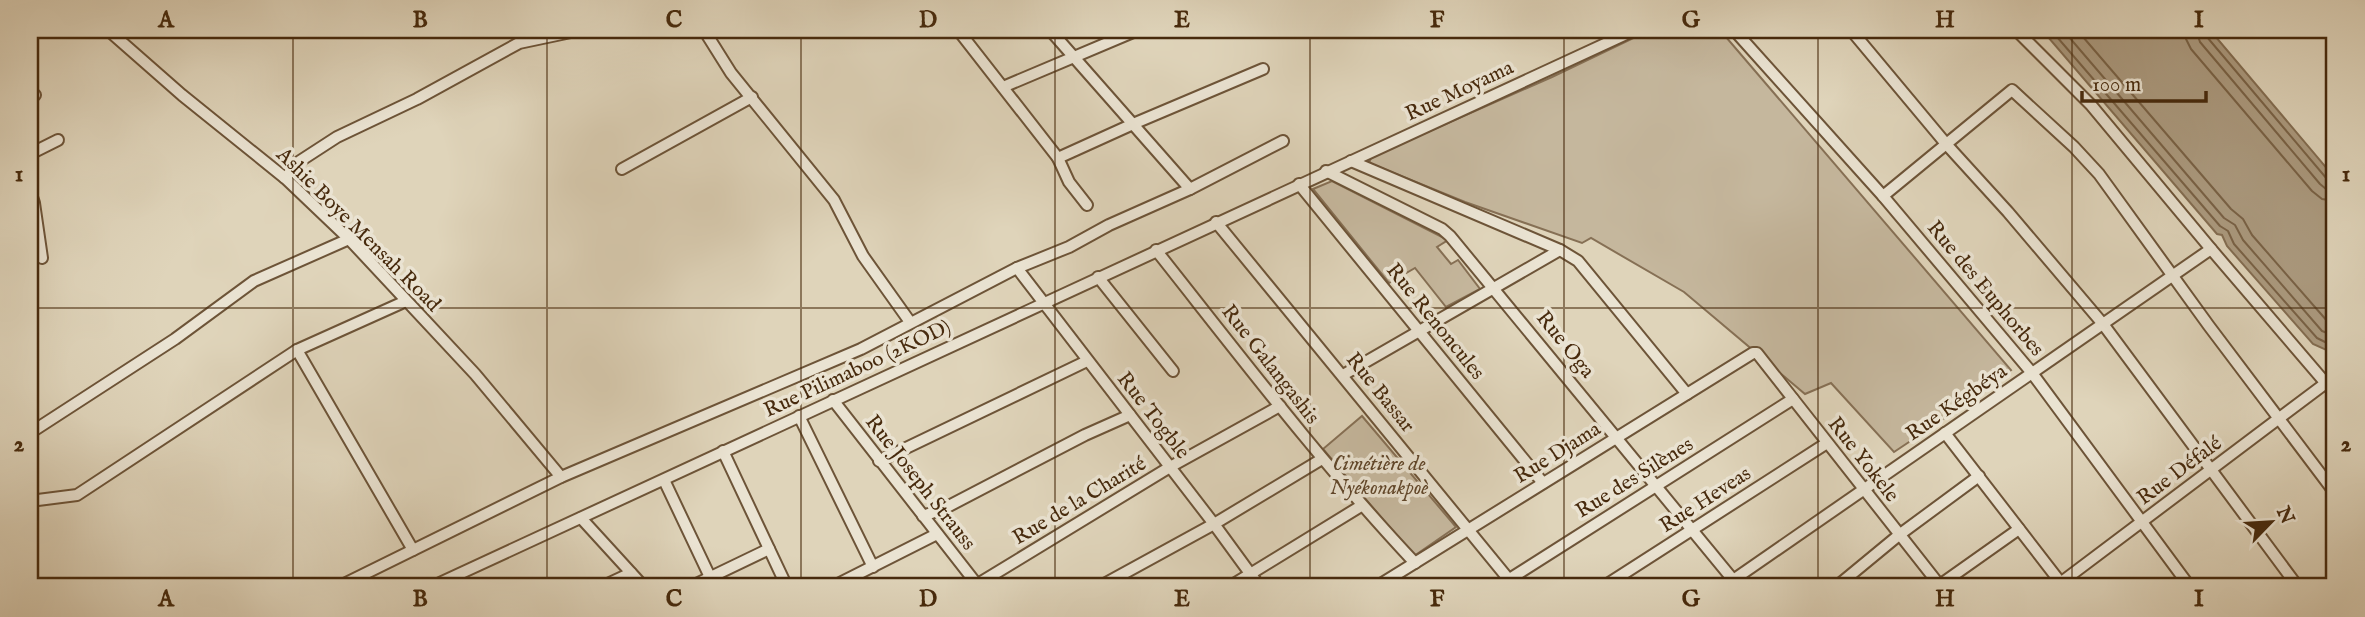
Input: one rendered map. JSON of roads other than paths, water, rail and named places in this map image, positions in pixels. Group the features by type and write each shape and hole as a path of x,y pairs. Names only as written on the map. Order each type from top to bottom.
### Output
{"street":[{"name":"Ashie Boye Mensah Road","path":"108,30 182,95 285,178 349,239 475,374 561,477"},
{"path":"516,30 519,43"},
{"path":"285,178 300,161 337,138 417,99 519,43 574,30"},
{"path":"704,30 731,74 834,200 863,256 910,322"},
{"path":"958,30 1058,158 1069,182 1087,205"},
{"path":"1050,30 1191,189"},
{"path":"1003,87 1138,30"},
{"name":"Rue Moyama","path":"1299,184 1635,30"},
{"name":"Rue des Euphorbes","path":"1734,30 1883,196 2032,373 2190,587"},
{"path":"1851,30 2103,324 2298,587"},
{"path":"2016,30 2091,105 2335,394"},
{"path":"1058,158 1263,69"},
{"path":"1883,196 2012,90 2089,162 2335,493"},
{"path":"622,169 752,97"},
{"path":"30,154 58,140"},
{"path":"338,587 561,477 861,349 1017,268 1069,247 1110,225 1191,189 1283,141"},
{"path":"1351,161 1560,250 1581,264 1687,394"},
{"name":"Rue Oga","path":"1326,171 1442,229 1495,288 1736,584"},
{"name":"Rue Pilimaboo (2KOD)","path":"431,587 1299,184"},
{"name":"Rue Renoncules","path":"1299,184 1542,483"},
{"path":"30,191 42,258"},
{"name":"Rue Bassar","path":"1216,222 1512,583"},
{"path":"30,433 175,339 254,281 349,239"},
{"name":"Rue Kégbéya","path":"1723,587 1736,584 1863,489 2210,249"},
{"name":"Rue Galangashis","path":"1156,250 1322,459 1361,506 1415,563"},
{"path":"1343,375 1560,250"},
{"name":"Rue Togble","path":"1017,268 1260,587"},
{"path":"1098,278 1173,371"},
{"path":"30,501 76,495 297,350 406,300"},
{"path":"297,350 413,550"},
{"name":"Rue Djama","path":"1376,587 1753,353 1759,354"},
{"name":"Rue Yokele","path":"1759,354 1939,587"},
{"path":"879,461 1087,360"},
{"name":"Rue Défalé","path":"2060,586 2326,383"},
{"name":"Rue des Silènes","path":"1497,587 1512,583 1656,486 1793,399"},
{"name":"Rue Joseph Strauss","path":"833,400 976,587"},
{"name":"Rue de la Charité","path":"976,587 1170,467 1280,406"},
{"path":"923,516 945,508 1085,435 1130,415"},
{"path":"799,416 873,567"},
{"path":"1945,433 2060,586"},
{"name":"Rue Heveas","path":"1603,587 1828,443"},
{"path":"723,452 787,587"},
{"path":"1099,587 1214,524 1322,459"},
{"path":"1836,587 1899,535 1979,476"},
{"path":"664,480 710,578"},
{"path":"1229,587 1361,506"},
{"path":"581,518 644,587"},
{"path":"1939,587 2019,529"},
{"path":"832,587 937,534"},
{"path":"690,587 769,549"},
{"path":"601,587 631,573"}],"water":[{"path":"2042,30 2210,30 2335,178 2335,356 2313,344 2227,246 2222,235 2217,234"}],"park label":[{"name":"Cimétière de Nyékonakpoè","path":"1379,475"}]}
